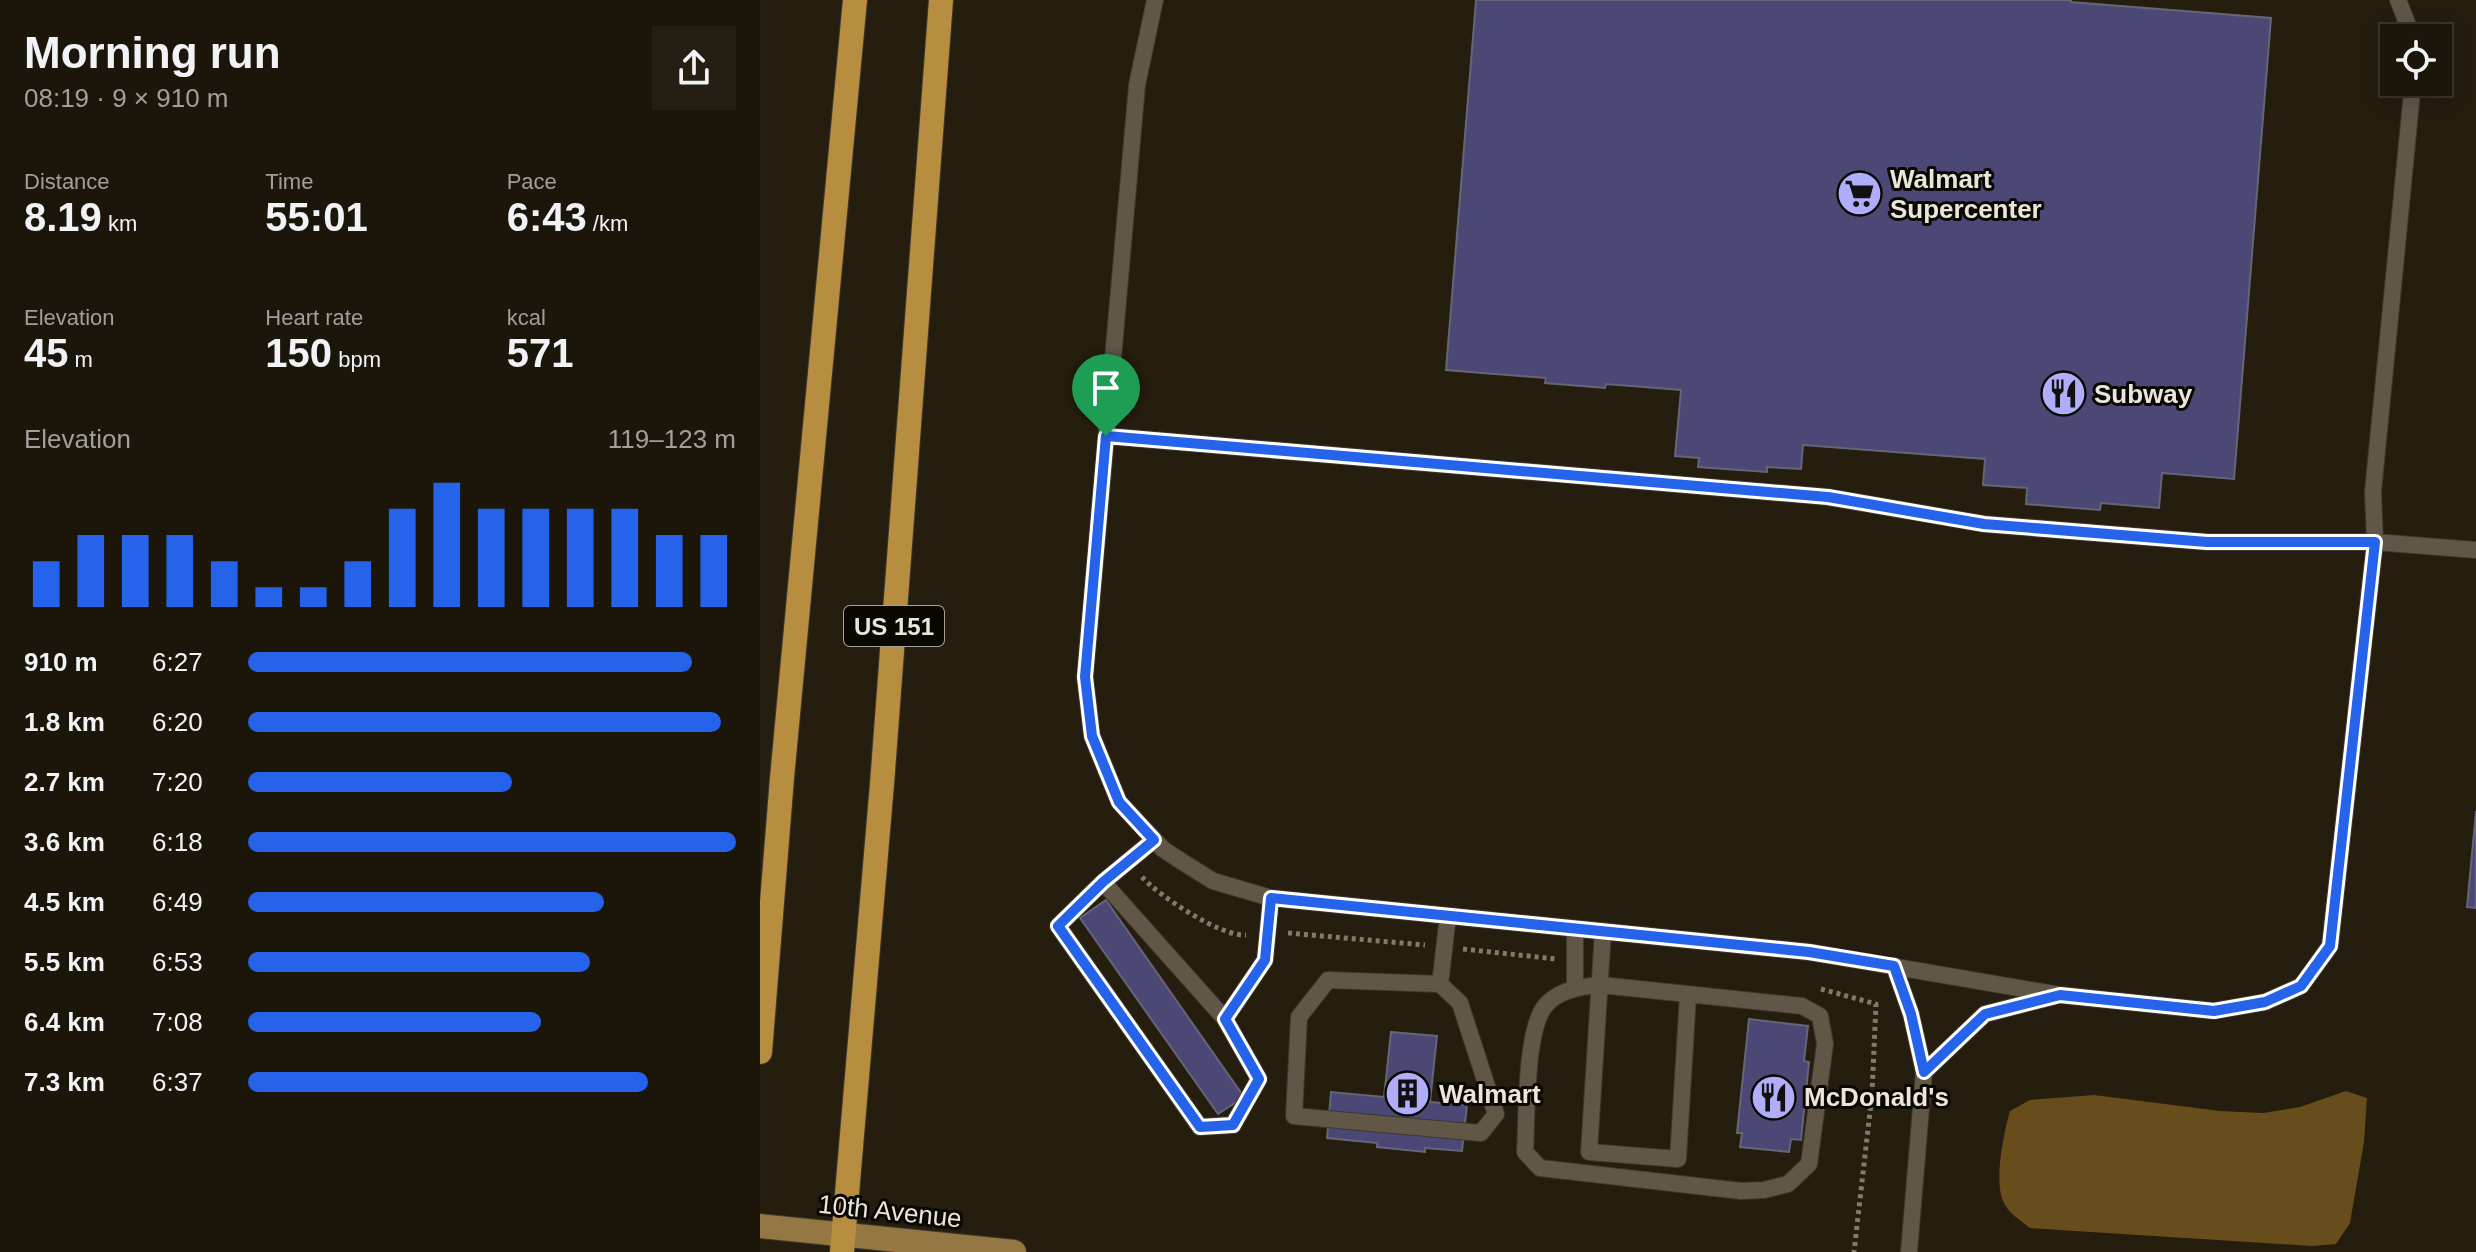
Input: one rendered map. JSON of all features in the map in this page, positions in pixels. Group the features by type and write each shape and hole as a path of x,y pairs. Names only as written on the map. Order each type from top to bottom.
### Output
{"highway":[{"path":"760,1052 782,778 855,0"},
{"name":"US 151","path":"843,1243 882,784 941,0"}],"main road":[{"name":"10th Avenue","path":"760,1226 843,1243 1014,1252"}],"lane":[{"path":"1155,0 1137,85 1085,677 1092,736 1119,802 1163,849 1213,881 1271,898 1809,952 2060,995 2214,1011 2265,1002 2301,986 2330,946 2375,542 2373,492 2412,96"},
{"path":"2398,0 2407,24"},
{"path":"1106,436 1798,494 1984,524 2207,542 2375,542 2476,550"},
{"path":"1103,882 1225,1019 1259,1079 1233,1125 1200,1127 1058,926 1103,882 1154,840"},
{"path":"1225,1019 1265,960 1271,898"},
{"path":"1440,984 1448,916"},
{"path":"1575,929 1575,987"},
{"path":"1603,931 1589,1152 1678,1159 1688,995"},
{"path":"1894,966 1911,1014 1924,1072 1909,1252"},
{"path":"1328,980 1440,984 1460,1003 1496,1114 1481,1133 1294,1116 1299,1017 1328,980"},
{"path":"1601,985 1802,1006 1820,1016 1825,1044 1809,1164 1788,1184 1741,1191 1540,1168 1525,1152 1534,1027 1546,1004 1575,987 1601,985"},
{"path":"1924,1072 1985,1014 2060,995"}],"shaded area":[{"path":"2346,1091 2367,1098 2364,1142 2350,1223 2336,1244 2312,1246 2030,1228 2011,1213 2000,1192 2003,1143 2010,1111 2030,1100 2094,1095 2220,1111 2263,1113 2300,1107"}],"building":[{"name":"Walmart Supercenter","path":"1476,0 2071,0 2271,18 2234,479 2162,473 2159,508 2101,503 2100,510 2026,504 2027,488 1983,485 1985,459 1803,445 1801,469 1767,467 1767,472 1698,467 1699,458 1675,456 1681,390 1545,383 1546,378 1446,370"},
{"path":"2476,811 2476,908 2467,907"},
{"path":"1106,900 1244,1097 1218,1114 1080,918"},
{"name":"McDonald's","path":"1749,1019 1808,1026 1804,1061 1809,1062 1801,1140 1791,1139 1789,1152 1740,1147 1742,1133 1737,1133"},
{"name":"Walmart","path":"1391,1032 1437,1036 1430,1102 1467,1105 1462,1151 1425,1148 1425,1152 1327,1138 1331,1092 1384,1097"}],"place":[{"name":"Walmart Supercenter","path":"1859,194"},
{"name":"Subway","path":"2063,394"},
{"name":"Walmart","path":"1408,1094"},
{"name":"McDonald's","path":"1773,1097"}],"route":[{"path":"1106,436 1828,497 1984,524 2207,542 2375,542 2330,946 2301,986 2265,1002 2214,1011 2060,995 1985,1014 1924,1072 1911,1014 1894,966 1809,952 1271,898 1265,960 1225,1019 1259,1079 1233,1125 1200,1127 1058,926 1103,882 1154,840 1119,802 1092,736 1085,677 1106,436"}]}
